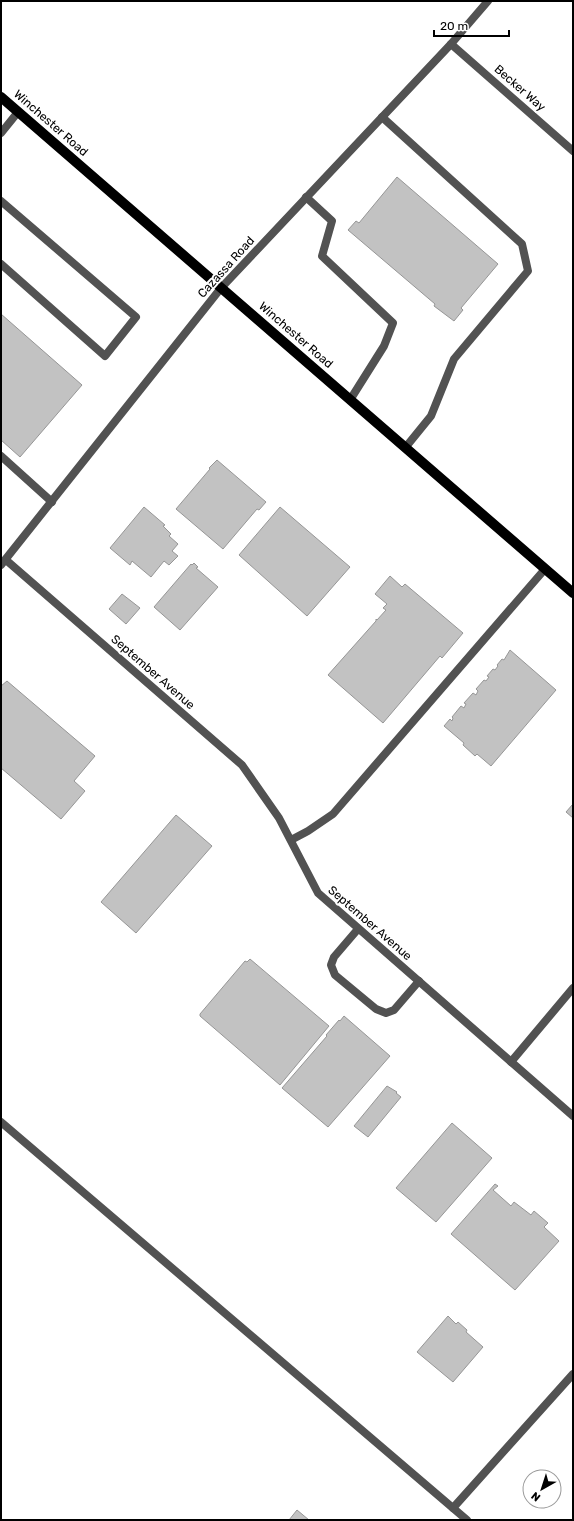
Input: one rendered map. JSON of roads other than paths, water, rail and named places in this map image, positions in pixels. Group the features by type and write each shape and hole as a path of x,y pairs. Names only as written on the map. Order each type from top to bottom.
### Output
{"main road":[{"name":"Winchester Road","path":"1,97 573,593"}],"street":[{"name":"Cazassa Road","path":"4,563 221,288 451,44 488,1"},
{"name":"Becker Way","path":"451,44 573,151"},
{"path":"1,132 18,112"},
{"path":"382,117 522,244 528,270 454,359 431,416 405,448"},
{"path":"306,198 332,221 322,256 393,322 384,346 350,400"},
{"path":"1,201 136,317 105,356 1,264"},
{"path":"1,456 52,502"},
{"name":"September Avenue","path":"4,563 242,765 279,818 318,893 573,1116"},
{"path":"291,840 308,831 333,814 545,569"},
{"path":"358,928 334,957 331,966 335,975 376,1009 386,1013 394,1010 419,981"},
{"path":"511,1062 573,988"},
{"path":"1,1122 467,1520"},
{"path":"453,1508 573,1374"}]}
